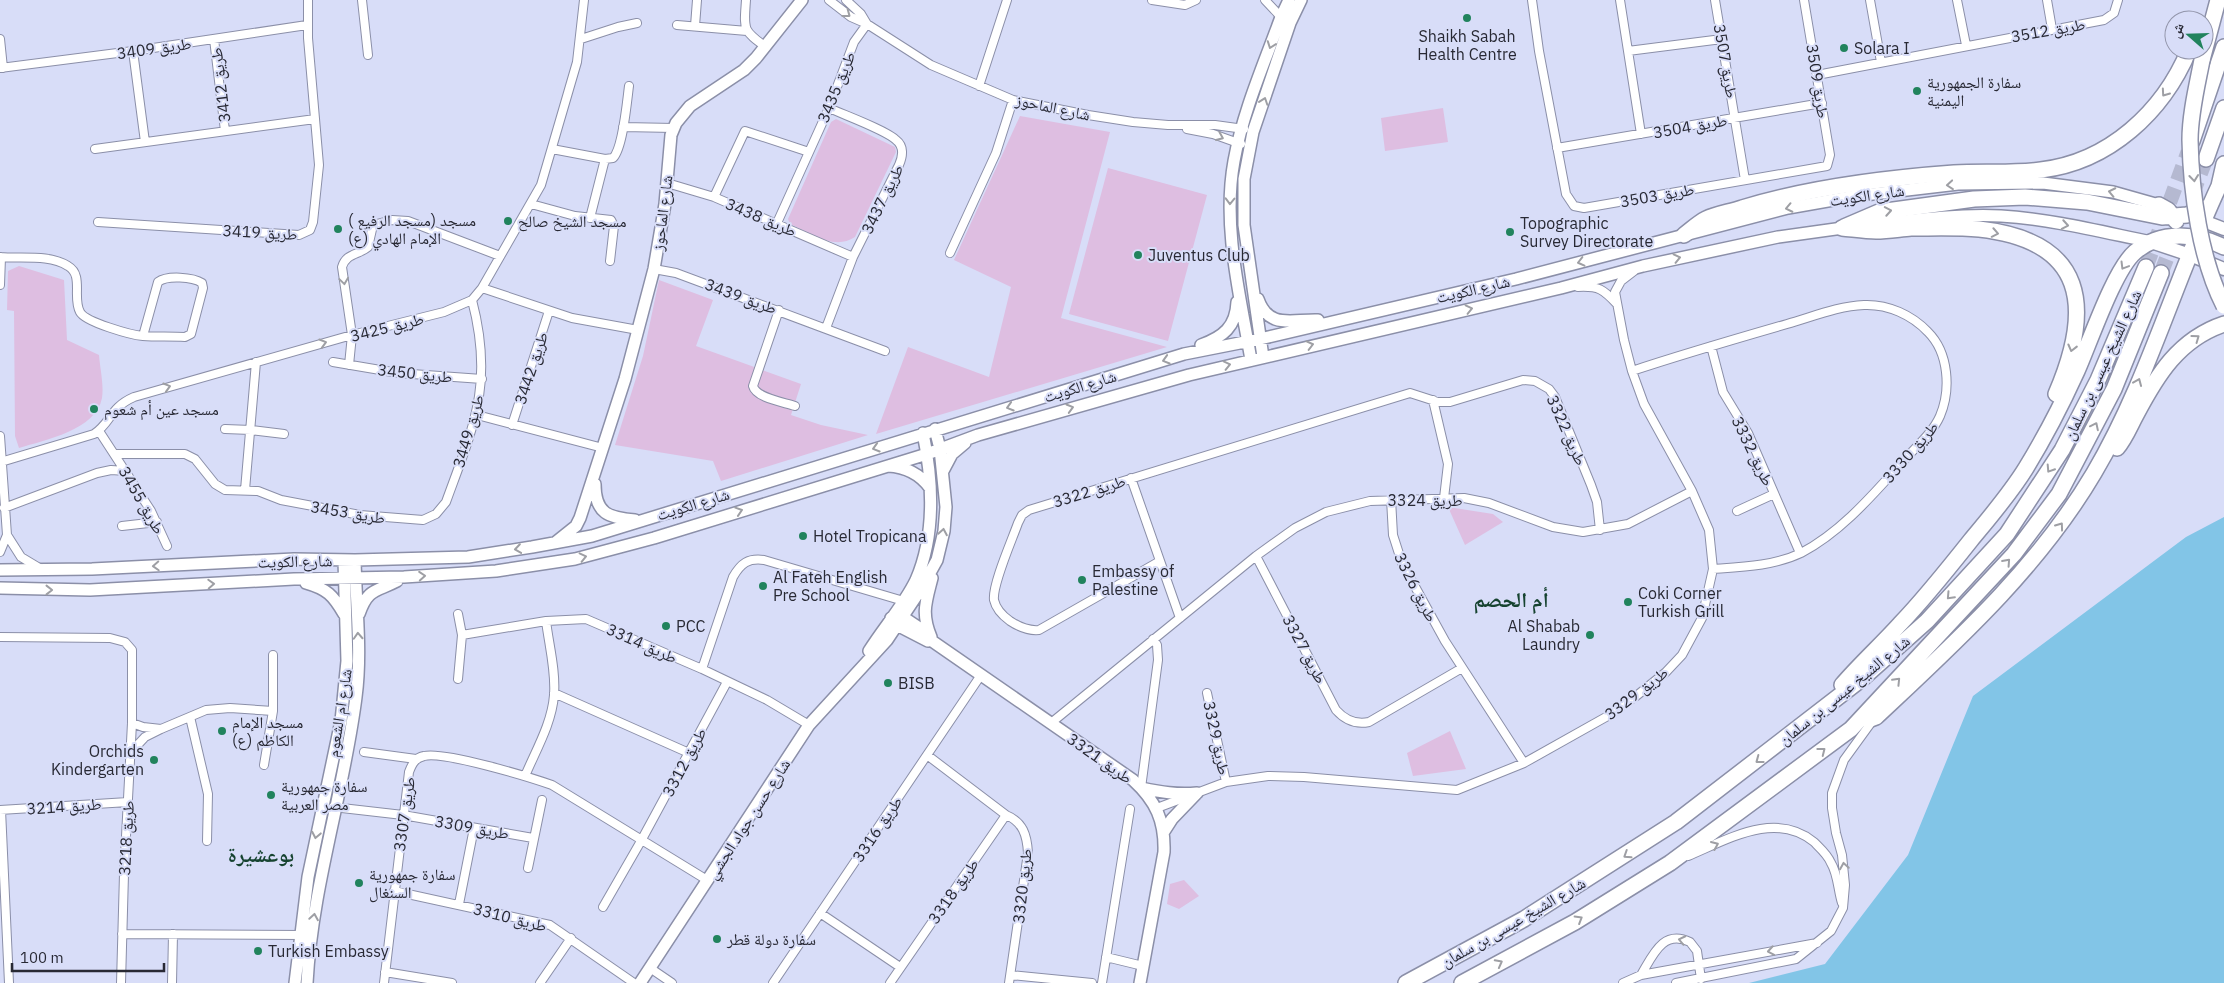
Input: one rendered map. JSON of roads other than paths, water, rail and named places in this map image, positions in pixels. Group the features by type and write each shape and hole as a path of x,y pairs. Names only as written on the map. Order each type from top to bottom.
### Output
{"highway":[{"path":"2218,0 2202,60 2194,100 2190,140 2202,242 2211,273 2224,306"},
{"path":"2188,152 2224,48"},
{"path":"1684,235 1706,219 1754,204 1807,192 1923,176 2042,170 2078,162 2110,146 2131,131 2166,93 2185,60"},
{"path":"2206,159 2224,108"},
{"path":"2190,236 2203,221 2219,186 2224,164"},
{"path":"1842,228 1879,212 1974,199 2026,197 2087,202 2151,216 2180,216 2209,207"},
{"path":"1851,728 1876,717 1995,603 2028,567 2062,524 2095,471 2129,402 2190,255 2190,236 2180,216 2159,205"},
{"path":"1842,228 1876,231 1910,228 1979,229 2038,244 2060,261 2067,272 2076,297 2077,316 2072,353 2040,428 2006,498"},
{"path":"1824,707 1944,575 2006,498 2025,470 2058,411 2121,271 2135,252 2160,238 2190,236 2224,247"},
{"name":"شارع الشيخ عيسى بن سلمان","path":"1406,983 1524,920 1684,817 1900,646 1927,621 2007,534 2062,450 2098,380 2146,267"},
{"name":"شارع الشيخ عيسى بن سلمان","path":"1462,983 1575,922 1670,863 1851,728 1997,574 2059,494 2114,389 2161,273"},
{"path":"2076,503 2120,445 2157,377 2173,357 2203,333 2224,324"}],"main road":[{"name":"شارع الماحوز","path":"555,543 576,526 596,474 638,330 654,269 663,221 674,128 679,118 690,106 744,70 766,47 802,0"},
{"path":"1251,360 1232,241 1230,209 1232,177 1241,129 1281,17 1289,0"},
{"path":"1263,357 1251,282 1243,210 1244,179 1253,132 1290,23 1301,0"},
{"name":"شارع الكويت","path":"0,570 45,571 294,559 350,560 468,557 555,543 592,536 1184,354 1260,339 1516,279 1788,208 1856,196 1958,184 2013,182 2068,185 2113,192 2159,205"},
{"name":"شارع الكويت","path":"0,588 90,590 294,579 404,577 517,568 582,558 663,535 881,466 927,454 978,435 1153,384 1561,288 1643,266 1778,237 1950,216 2003,216 2095,230 2151,242"},
{"path":"2180,216 2203,221 2224,229"},
{"path":"2151,242 2224,269"},
{"path":"1251,282 1260,305 1271,318 1287,322 1306,320 1330,322"},
{"path":"1184,354 1199,345 1216,340 1230,328 1237,310 1238,283"},
{"name":"شارع حسن جواد الجشي","path":"854,675 937,560 944,531 946,507 940,449 935,429"},
{"name":"شارع حسن جواد الجشي","path":"908,602 926,547 931,515 927,454 922,433"},
{"path":"943,471 952,454 978,435"},
{"path":"881,466 895,466 909,470 924,480 930,488"},
{"name":"شارع الماحوز","path":"596,474 595,497 605,513 615,518 642,520"},
{"name":"شارع ام الشعوم","path":"295,983 299,935 308,877 341,721 347,661 345,614 350,579 350,560"},
{"path":"932,641 924,618 924,611 937,560"},
{"path":"357,618 364,601 370,593 404,577"},
{"path":"294,579 325,590 345,614"},
{"name":"شارع ام الشعوم","path":"307,983 312,936 334,808 356,700 359,659 357,618 350,579"},
{"path":"896,618 920,638"},
{"name":"شارع حسن جواد الجشي","path":"640,983 809,725 886,640 896,618"},
{"name":"طريق 3321","path":"896,618 924,632 932,641 1141,788 1157,808 1163,833 1162,862 1140,983"},
{"path":"886,640 907,636 932,641"},
{"path":"1141,788 1167,793 1197,793"},
{"path":"1163,833 1172,819 1197,793"}],"street":[{"name":"طريق 3419","path":"98,222 299,235 307,233 313,222 319,170 307,25 308,0"},
{"path":"362,0 368,54"},
{"name":"طريق 3425","path":"99,431 112,412 126,400 352,335 440,314 472,300 482,288 541,184 577,62 584,0"},
{"path":"695,26 697,0"},
{"path":"746,0 744,22 747,31 766,47"},
{"name":"شارع الماحوز","path":"829,0 851,18 867,24 931,65 1013,100 1088,115 1168,125 1213,134 1250,147"},
{"name":"شارع الماحوز","path":"846,0 861,14 867,24"},
{"path":"979,86 1007,0"},
{"path":"1152,0 1185,4 1196,0"},
{"path":"1265,0 1281,17"},
{"name":"طريق 3503","path":"1532,0 1539,51 1567,198 1578,208 1824,167 1829,163"},
{"path":"1620,0 1641,134"},
{"name":"طريق 3507","path":"1715,0 1745,180"},
{"name":"طريق 3509","path":"1804,0 1822,102 1830,155 1829,163"},
{"path":"1870,0 1881,62"},
{"path":"1957,0 1966,45"},
{"path":"2047,0 2052,29"},
{"name":"طريق 3512","path":"1817,74 2108,19 2114,13 2118,0"},
{"path":"581,39 618,27 638,23"},
{"name":"طريق 3435","path":"777,223 829,108 852,48 867,24"},
{"name":"طريق 3409","path":"2,68 307,25"},
{"path":"677,25 747,31"},
{"path":"0,39 2,68"},
{"name":"طريق 3412","path":"214,39 225,131"},
{"path":"1628,51 1722,39"},
{"path":"133,51 145,142"},
{"path":"552,149 609,160 616,155 624,127 630,86"},
{"path":"950,253 996,154 1013,100"},
{"name":"طريق 3504","path":"1557,148 1822,102"},
{"name":"طريق 3437","path":"826,328 853,257 899,164 903,152 901,145 891,136 829,108"},
{"name":"طريق 3412","path":"95,149 315,119"},
{"name":"شارع الماحوز","path":"1168,125 1215,125 1253,132"},
{"path":"624,127 674,128"},
{"path":"714,197 745,131 809,152"},
{"path":"590,218 605,159"},
{"name":"طريق 3438","path":"667,183 714,197 853,257"},
{"path":"531,204 560,213 609,219 614,223 610,262"},
{"path":"349,365 352,335 342,267 347,258 368,247 372,228 375,224 392,220 408,221 500,256"},
{"path":"0,285 0,257 61,263 72,269 77,285 78,307 83,316 143,336 185,337 191,334 203,288 202,283 197,280 167,278 158,282 143,336"},
{"name":"طريق 3329","path":"1157,808 1226,782 1268,776 1457,790 1524,763 1606,717 1666,672 1682,655 1702,618 1712,569 1709,530 1692,491 1644,404 1632,371 1615,292 1621,281 1643,266"},
{"name":"طريق 3439","path":"654,269 676,273 885,351"},
{"name":"طريق 3442","path":"482,288 549,311 638,330"},
{"path":"1561,288 1599,288 1604,290 1617,304"},
{"name":"طريق 3449","path":"446,502 476,415 482,379 480,339 472,300"},
{"name":"طريق 3330","path":"1632,371 1849,307 1864,305 1892,309 1907,315 1921,325 1941,348 1944,360 1946,394 1943,407 1934,427 1848,519 1824,539 1800,553 1760,565 1712,569"},
{"path":"779,310 753,386 760,394 794,406"},
{"name":"طريق 3442","path":"512,425 549,311"},
{"name":"طريق 3332","path":"1712,346 1723,392 1748,433 1800,553"},
{"path":"245,490 256,362"},
{"name":"طريق 3450","path":"333,362 405,374 482,379"},
{"name":"طريق 3322","path":"1160,561 1039,630 1021,627 1007,619 996,607 994,589 1018,523 1026,512 1406,394 1419,394 1433,400 1450,402 1516,381 1529,380 1543,384 1555,397 1591,485 1597,502 1600,530"},
{"path":"1433,400 1448,464 1444,498"},
{"path":"476,415 603,448"},
{"path":"224,429 284,434"},
{"path":"1,462 84,438 99,431"},
{"name":"طريق 3455","path":"99,431 157,522 167,546"},
{"path":"0,436 7,535 21,557 45,571"},
{"name":"طريق 3455","path":"115,454 185,454 194,459 220,488 245,490"},
{"path":"4,508 97,473 111,470 126,471"},
{"path":"1131,478 1180,618"},
{"name":"طريق 3453","path":"245,490 258,491 281,500 333,511 415,520 423,520 436,514 446,502"},
{"name":"طريق 3324","path":"1051,723 1256,556 1295,528 1326,512 1370,501 1464,498 1489,503 1553,527 1583,532 1628,524 1692,491"},
{"path":"1737,511 1774,494"},
{"name":"طريق 3326","path":"1391,499 1393,535 1397,553 1445,641 1524,763"},
{"path":"122,526 157,522"},
{"path":"0,552 7,535"},
{"name":"طريق 3327","path":"1256,556 1336,710 1349,720 1363,723 1369,722 1462,668"},
{"path":"702,669 733,577 742,564 748,560 764,560 908,602"},
{"path":"458,614 462,635 458,679"},
{"name":"طريق 3314","path":"462,635 569,618 592,621 702,669 767,700 809,725"},
{"path":"546,621 554,693 547,723 525,776 552,785 707,880"},
{"name":"طريق 3218","path":"0,637 110,638 125,642 129,645 133,655 132,724 121,983"},
{"path":"1141,788 1158,660 1158,645 1153,640"},
{"path":"264,765 273,711 273,654"},
{"name":"طريق 3316","path":"773,983 981,675"},
{"name":"طريق 3312","path":"603,907 727,682"},
{"path":"554,693 689,753"},
{"name":"طريق 3329","path":"1207,693 1226,782"},
{"path":"130,753 145,737 206,710 218,708 273,711"},
{"path":"190,717 208,794 207,841"},
{"path":"1676,983 1796,959 1819,943 1831,931 1843,908 1845,874 1834,825 1832,793 1844,760 1876,717"},
{"path":"132,724 161,729"},
{"path":"364,752 416,759"},
{"name":"طريق 3320","path":"927,755 1006,815 1015,819 1021,825 1027,840 1028,853 1010,979 1092,983"},
{"name":"طريق 3307","path":"384,983 409,772 416,759 424,756 445,756 525,776"},
{"path":"528,868 542,800"},
{"name":"طريق 3214","path":"1,810 128,802"},
{"name":"طريق 3309","path":"322,806 403,814 533,838"},
{"path":"1102,983 1130,808"},
{"path":"1,810 9,983"},
{"name":"طريق 3318","path":"890,983 1006,815"},
{"name":"طريق 3310","path":"459,904 474,828"},
{"path":"1670,863 1751,830 1765,828 1786,829 1806,836 1831,862 1843,908"},
{"name":"طريق 3310","path":"394,891 550,925 634,983"},
{"path":"820,913 900,967"},
{"path":"122,934 312,936"},
{"path":"172,983 173,934"},
{"path":"540,983 571,938"},
{"path":"1641,975 1660,944 1667,939 1675,938 1690,942 1696,951 1701,979"},
{"path":"1623,983 1641,975 1819,943"},
{"path":"1106,957 1143,966"},
{"path":"650,968 672,983"},
{"path":"385,972 452,983"}],"water":[{"path":"2224,517 2224,983 1749,983 1825,964 1908,855 1973,696 2186,537"}],"tunnel":[{"path":"2146,267 2188,152"},
{"path":"2192,195 2206,159"},
{"path":"2161,273 2175,237"}],"place":[{"name":"Shaikh Sabah Health Centre","path":"1467,18"},
{"name":"Solara I","path":"1844,48"},
{"name":"سفارة الجمهورية اليمنية","path":"1917,91"},
{"name":"مسجد الشيخ صالح","path":"508,221"},
{"name":"( مسجد الرفيع) مسجد الإمام الهادي (ع)","path":"338,229"},
{"name":"Topographic Survey Directorate","path":"1510,232"},
{"name":"Juventus Club","path":"1138,255"},
{"name":"مسجد عين أم شعوم","path":"94,409"},
{"name":"Hotel Tropicana","path":"803,536"},
{"name":"Embassy of Palestine","path":"1082,580"},
{"name":"Al Fateh English Pre School","path":"763,586"},
{"name":"Coki Corner Turkish Grill","path":"1628,602"},
{"name":"PCC","path":"666,626"},
{"name":"Al Shabab Laundry","path":"1590,635"},
{"name":"BISB","path":"888,683"},
{"name":"مسجد الإمام الكاظم (ع)","path":"222,731"},
{"name":"Orchids Kindergarten","path":"154,760"},
{"name":"سفارة جمهورية مصر العربية","path":"271,795"},
{"name":"سفارة جمهورية السنغال","path":"359,883"},
{"name":"سفارة دولة قطر","path":"717,939"},
{"name":"Turkish Embassy","path":"258,951"}],"district":[{"name":"أم الحصم","path":"1511,599"},
{"name":"بوعشيرة","path":"261,854"}]}
